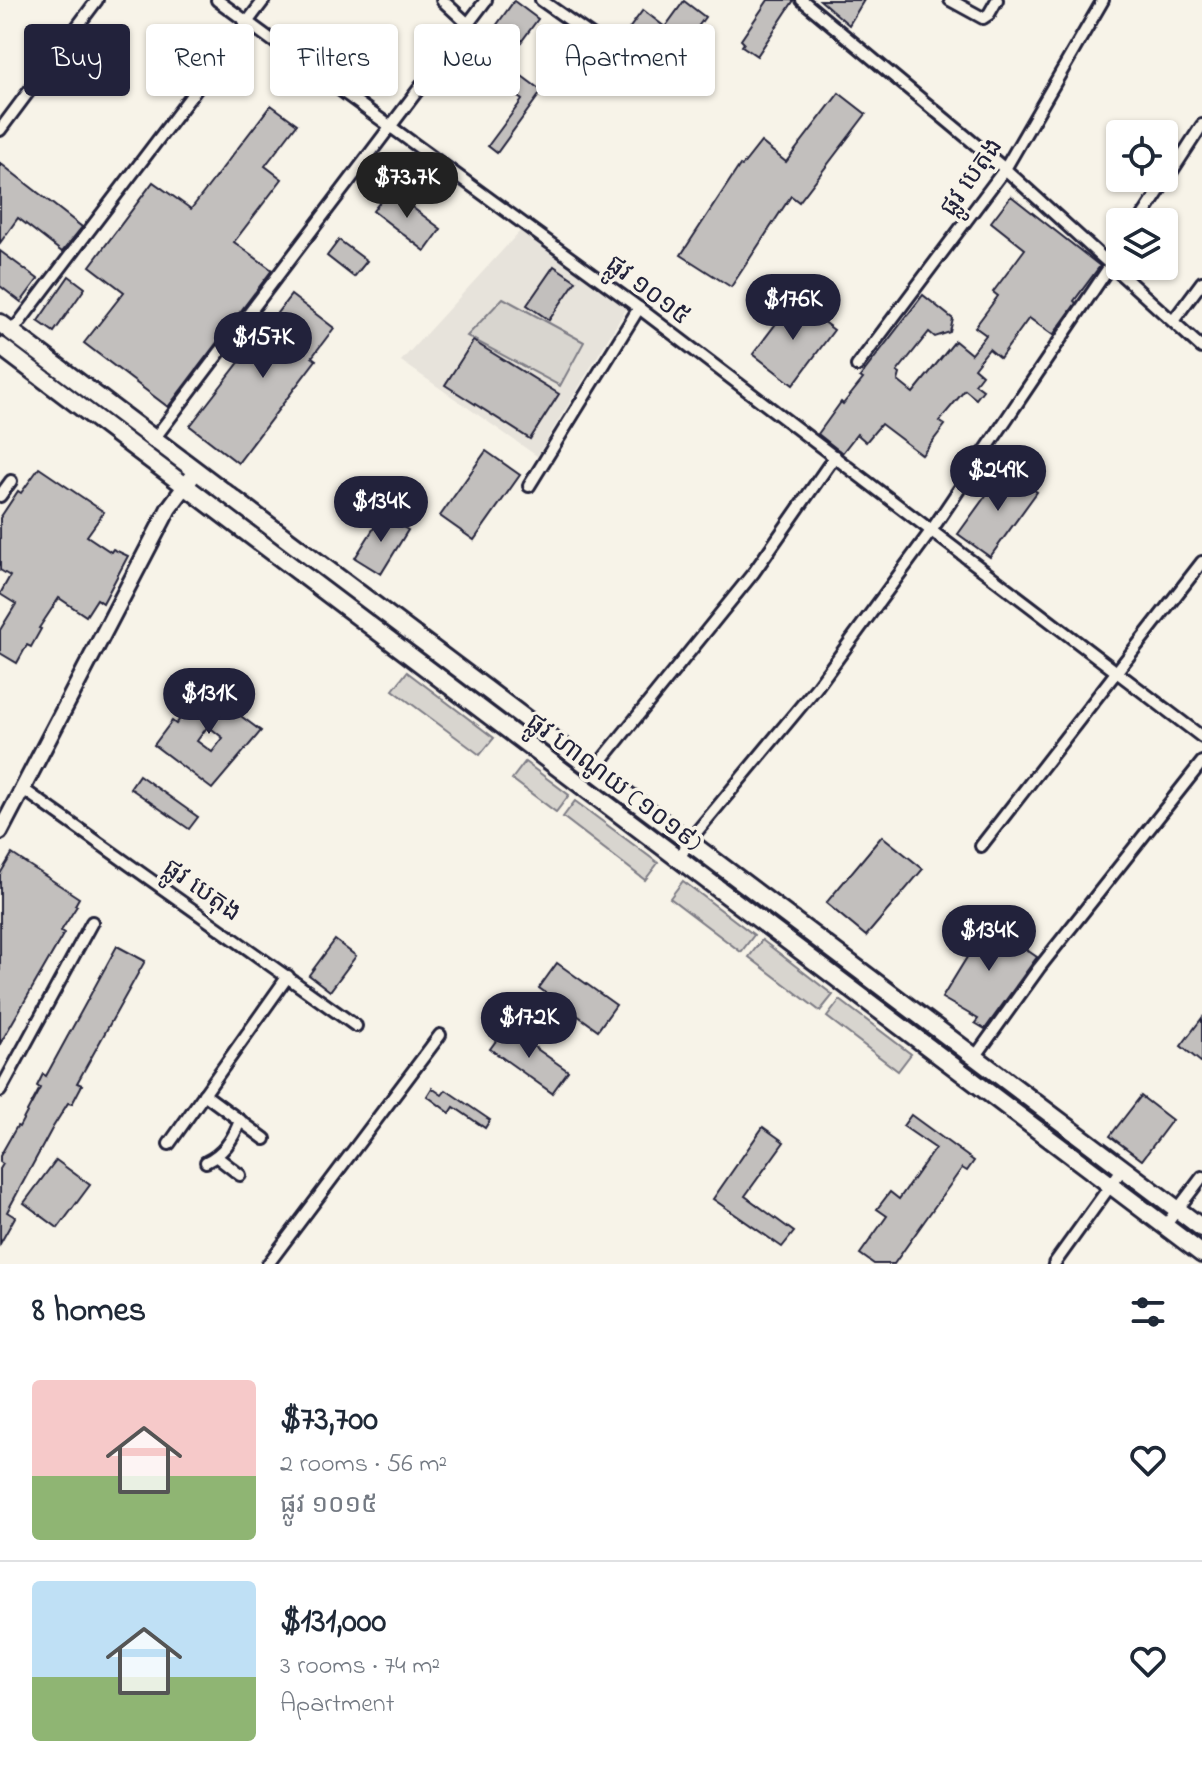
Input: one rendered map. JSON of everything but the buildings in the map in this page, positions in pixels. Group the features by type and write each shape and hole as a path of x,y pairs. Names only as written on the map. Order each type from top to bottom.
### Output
{"main road":[{"name":"ផ្លូវ ហាណូយ (១០១៩)","path":"6,328 1202,1228"},
{"name":"ផ្លូវ ហាណូយ (១០១៩)","path":"0,346 1202,1254"},
{"path":"0,832 169,508 197,471"}],"street":[{"path":"0,130 97,0"},
{"name":"ផ្លូវ ១០១៥","path":"217,0 639,308 1202,737"},
{"path":"6,328 264,0"},
{"path":"442,0 468,24 486,0"},
{"path":"541,0 575,24"},
{"path":"802,0 1005,169 1106,262"},
{"path":"950,0 983,18 997,0"},
{"name":"ផ្លូវ បេតុង","path":"857,366 1005,169 1103,0"},
{"path":"154,439 414,96"},
{"path":"1148,208 1202,125"},
{"path":"679,859 689,841 816,688 931,531 1106,272"},
{"path":"1126,280 1202,348"},
{"path":"1173,321 1202,282"},
{"path":"529,486 639,308"},
{"path":"594,770 754,572 835,456"},
{"path":"0,496 11,481"},
{"path":"981,846 1202,562"},
{"path":"975,1057 1039,968 1202,762"},
{"name":"ផ្លូវ បេតុង","path":"23,789 356,1026"},
{"path":"0,1091 92,922"},
{"path":"169,1144 288,976"},
{"path":"268,1264 440,1035"},
{"path":"204,1094 265,1139"},
{"path":"240,1120 237,1130 212,1160 240,1175"},
{"path":"1054,1264 1123,1168"},
{"path":"1165,1226 1202,1177"}],"shaded area":[{"path":"522,229 628,306 537,456 401,361"},
{"path":"503,298 584,342 560,386 467,336"},
{"path":"407,672 494,738 480,755 393,690"},
{"path":"525,762 569,795 556,812 512,779"},
{"path":"575,801 658,863 645,880 563,817"},
{"path":"683,881 754,935 741,952 670,898"},
{"path":"762,940 833,995 820,1011 749,957"},
{"path":"840,1000 911,1054 898,1071 827,1017"}]}
